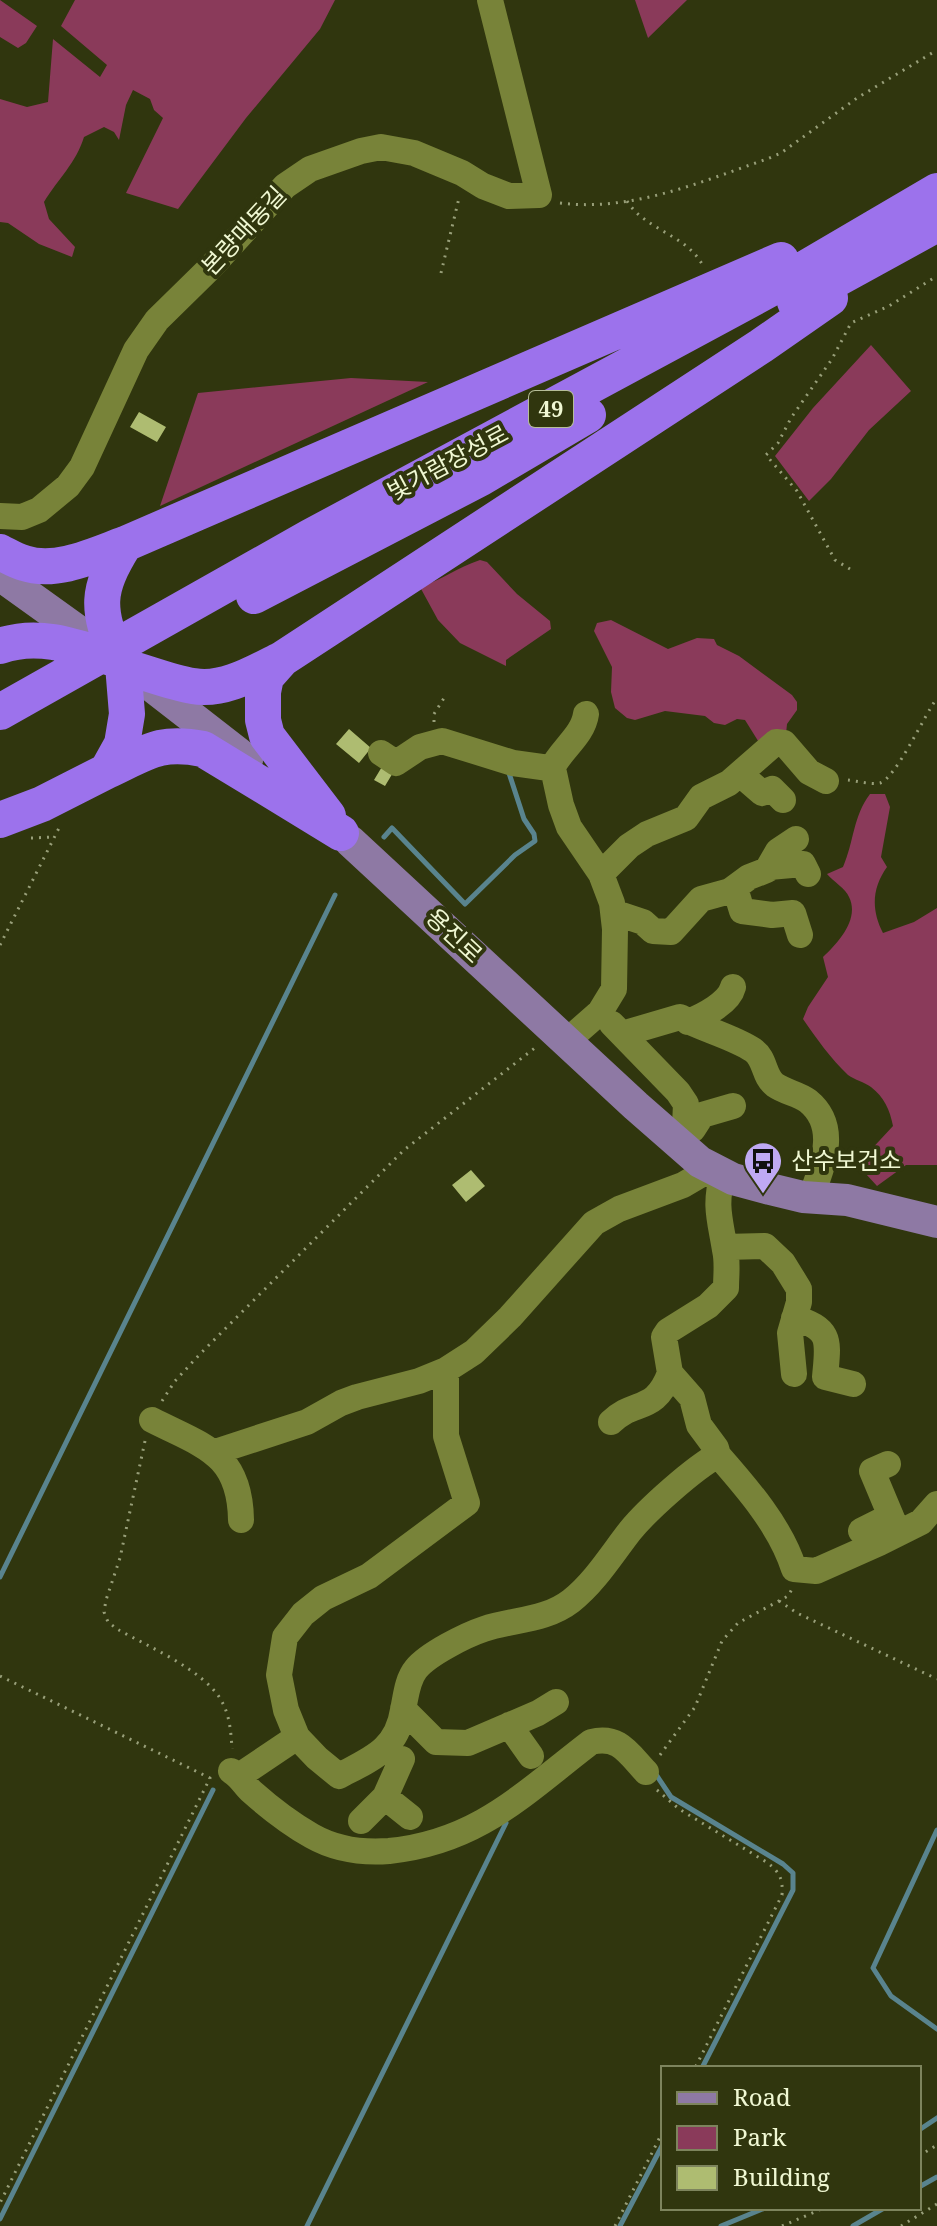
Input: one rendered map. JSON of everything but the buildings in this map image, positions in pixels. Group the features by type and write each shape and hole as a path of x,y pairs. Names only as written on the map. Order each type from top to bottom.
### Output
{"highway":[{"path":"0,552 27,565 81,561 392,426 932,210"},
{"path":"0,646 12,641 57,641 195,687 219,685 246,677 282,659 761,346 932,210"},
{"name":"빛가람장성로","path":"11,720 168,628 770,289 932,210"},
{"path":"107,771 122,744 127,714 121,663 102,617 101,595 108,571 125,544"},
{"path":"282,659 266,677 263,692 263,720 267,736 346,837"},
{"path":"0,820 42,804 163,746 179,744 203,749 346,837"}],"main road":[{"name":"용진로","path":"0,575 121,663 346,837 561,1036 684,1138 718,1171 770,1189 847,1200 937,1222"}],"street":[{"path":"490,0 539,195"},
{"name":"본량매동길","path":"0,516 22,517 39,510 68,486 82,467 136,350 157,320 211,267 285,186 310,169 381,147 414,153 509,196 539,195"},
{"path":"551,770 556,759 585,724 586,714"},
{"path":"381,753 396,763 420,747 442,741 554,773 569,827 601,874 613,912 615,980 608,1001 600,1012 561,1036"},
{"path":"601,874 629,846 647,834 686,818 701,797 740,774 764,750 781,741 809,772 826,781"},
{"path":"740,774 762,793 772,789 783,800"},
{"path":"769,867 778,851 796,839"},
{"path":"613,912 643,922 653,931 664,934 671,932 701,899 735,888 769,867 803,864 808,874"},
{"path":"735,888 742,911 772,915 793,913 800,935"},
{"path":"688,1022 715,1008 731,995 733,987"},
{"path":"600,1012 678,1092 686,1104 684,1138"},
{"path":"622,1034 680,1017 750,1048 762,1058 768,1078 789,1093 805,1098 817,1109 828,1142 811,1197"},
{"path":"684,1138 702,1115 722,1104"},
{"path":"215,1452 307,1422 357,1397 419,1381 446,1370 474,1352 510,1317 594,1223 619,1209 718,1171 717,1216 725,1247 726,1288 708,1306 668,1331 664,1337 670,1373 692,1398 699,1425 718,1455 788,1548 794,1569 816,1571 895,1525"},
{"path":"725,1247 765,1246 794,1278 799,1289 790,1333 794,1374"},
{"path":"794,1318 819,1327 826,1335 825,1377 853,1384"},
{"path":"397,1757 339,1776 297,1737 286,1710 279,1675 285,1637 303,1614 323,1598 369,1576 467,1503 446,1436 446,1370"},
{"path":"611,1422 621,1414 648,1404 659,1395 670,1373"},
{"path":"152,1420 215,1452 225,1462 240,1501 241,1520"},
{"path":"361,1821 385,1797 397,1757 407,1687 415,1670 430,1657 484,1629 514,1633 571,1601 597,1575 633,1527 702,1464 718,1455"},
{"path":"873,1466 895,1525"},
{"path":"861,1531 921,1522 937,1504"},
{"path":"403,1709 436,1742 468,1743 556,1702"},
{"path":"509,1725 531,1756"},
{"path":"297,1737 227,1775 313,1837 349,1849 373,1852 435,1843 462,1834 491,1818 591,1742 605,1738 619,1744 646,1772"},
{"path":"385,1797 410,1817"}],"path":[{"path":"539,195 549,201 576,205 627,201 694,186 781,153 857,98 937,50"},
{"path":"441,273 464,175"},
{"path":"627,201 631,208 651,223 686,244 702,264"},
{"path":"850,569 835,560 797,491 766,455 778,443 791,418 832,359 851,323 889,306 937,276"},
{"path":"826,781 842,779 877,784 884,781 902,758 937,698"},
{"path":"0,945 66,815"},
{"path":"0,2203 227,1775 232,1754 229,1722 213,1688 192,1672 117,1629 108,1622 104,1612 120,1558 152,1420 175,1381 404,1150 561,1036"},
{"path":"696,2066 782,1895 783,1883 778,1871 768,1863 667,1800 654,1787 646,1772 695,1707 722,1641 738,1623 788,1596 796,1582 798,1570"},
{"path":"779,1601 797,1613 937,1679"},
{"path":"0,1676 227,1775"},
{"path":"615,2226 661,2135"},
{"path":"901,2226 937,2204"},
{"path":"782,2226 819,2210"}],"green space":[{"path":"0,0 37,26 26,43 18,48 0,37"},
{"path":"75,0 335,0 320,29 246,118 178,209 126,193 163,118 154,110 150,99 133,90 126,105 119,140 114,132 104,127 84,137 72,163 44,202 49,219 75,247 72,257 39,244 8,223 0,222 0,99 27,107 48,102 53,39 100,77 107,65 61,26"},
{"path":"635,0 687,0 648,38"},
{"path":"871,345 911,391 869,430 831,479 809,501 775,456 813,408"},
{"path":"351,378 428,382 160,506 198,393"},
{"path":"480,560 487,562 517,594 550,621 551,629 506,660 506,666 460,643 438,620 420,587"},
{"path":"611,620 668,649 697,638 714,639 717,645 739,656 792,695 797,702 797,710 787,724 786,734 760,744 745,720 737,719 725,725 714,723 705,716 665,711 635,720 627,718 615,708 611,692 612,667 594,631 597,623"},
{"path":"870,794 885,794 890,807 881,857 887,867 878,883 875,899 876,916 883,933 914,922 937,908 937,1165 906,1165 877,1186 866,1174 867,1154 893,1126 888,1109 876,1091 842,1069 803,1019 828,977 823,957 841,938 852,914 847,894 827,874 843,867 860,811"}],"waterway":[{"path":"384,837 392,828 465,904 515,855 535,841 524,819 508,770"},
{"path":"0,1577 335,895"},
{"path":"655,1773 671,1797 793,1873 793,1890 703,2066"},
{"path":"0,2219 213,1790"},
{"path":"307,2226 506,1823"},
{"path":"937,1830 873,1968 891,1996 937,2029"},
{"path":"921,2129 937,2118"},
{"path":"620,2226 661,2148"},
{"path":"921,2186 937,2177"},
{"path":"721,2226 760,2210"},
{"path":"853,2226 881,2210"}],"place":[{"name":"산수보건소","path":"763,1195"}]}
